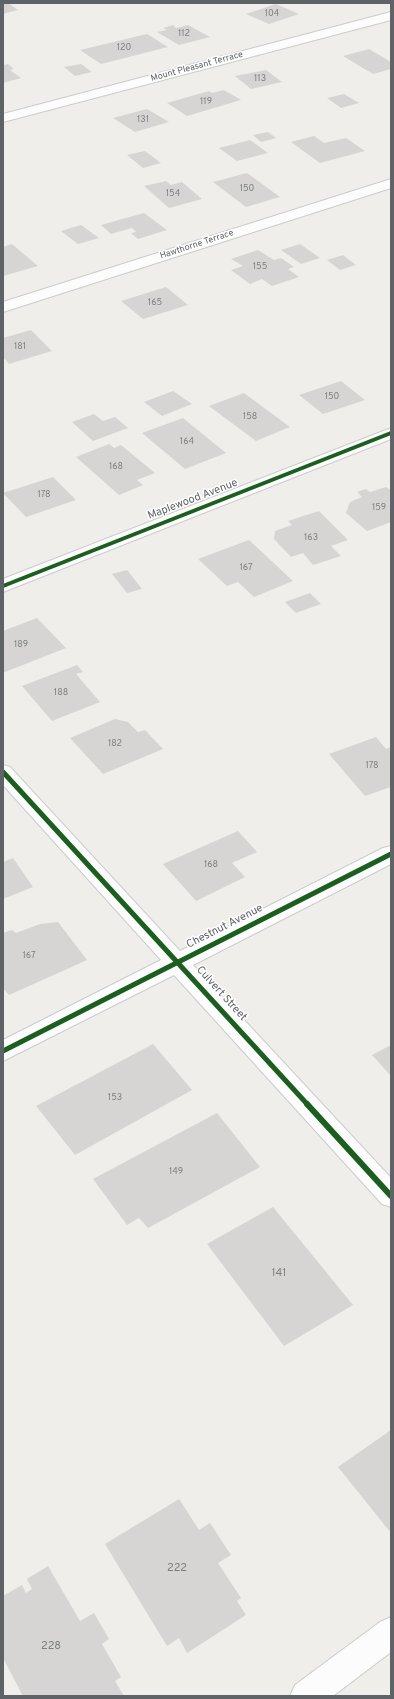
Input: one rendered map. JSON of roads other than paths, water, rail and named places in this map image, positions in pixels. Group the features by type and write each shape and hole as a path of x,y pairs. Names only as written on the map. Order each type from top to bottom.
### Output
{"street":[{"name":"Mount Pleasant Terrace","path":"3,118 391,16"},
{"path":"373,21 391,30"},
{"name":"Hawthorne Terrace","path":"3,307 391,183"},
{"name":"Maplewood Avenue","path":"3,586 391,433"},
{"name":"Culvert Street","path":"3,772 179,962 391,1196"},
{"name":"Chestnut Avenue","path":"3,1051 391,854"},
{"path":"306,1696 391,1633"}]}
